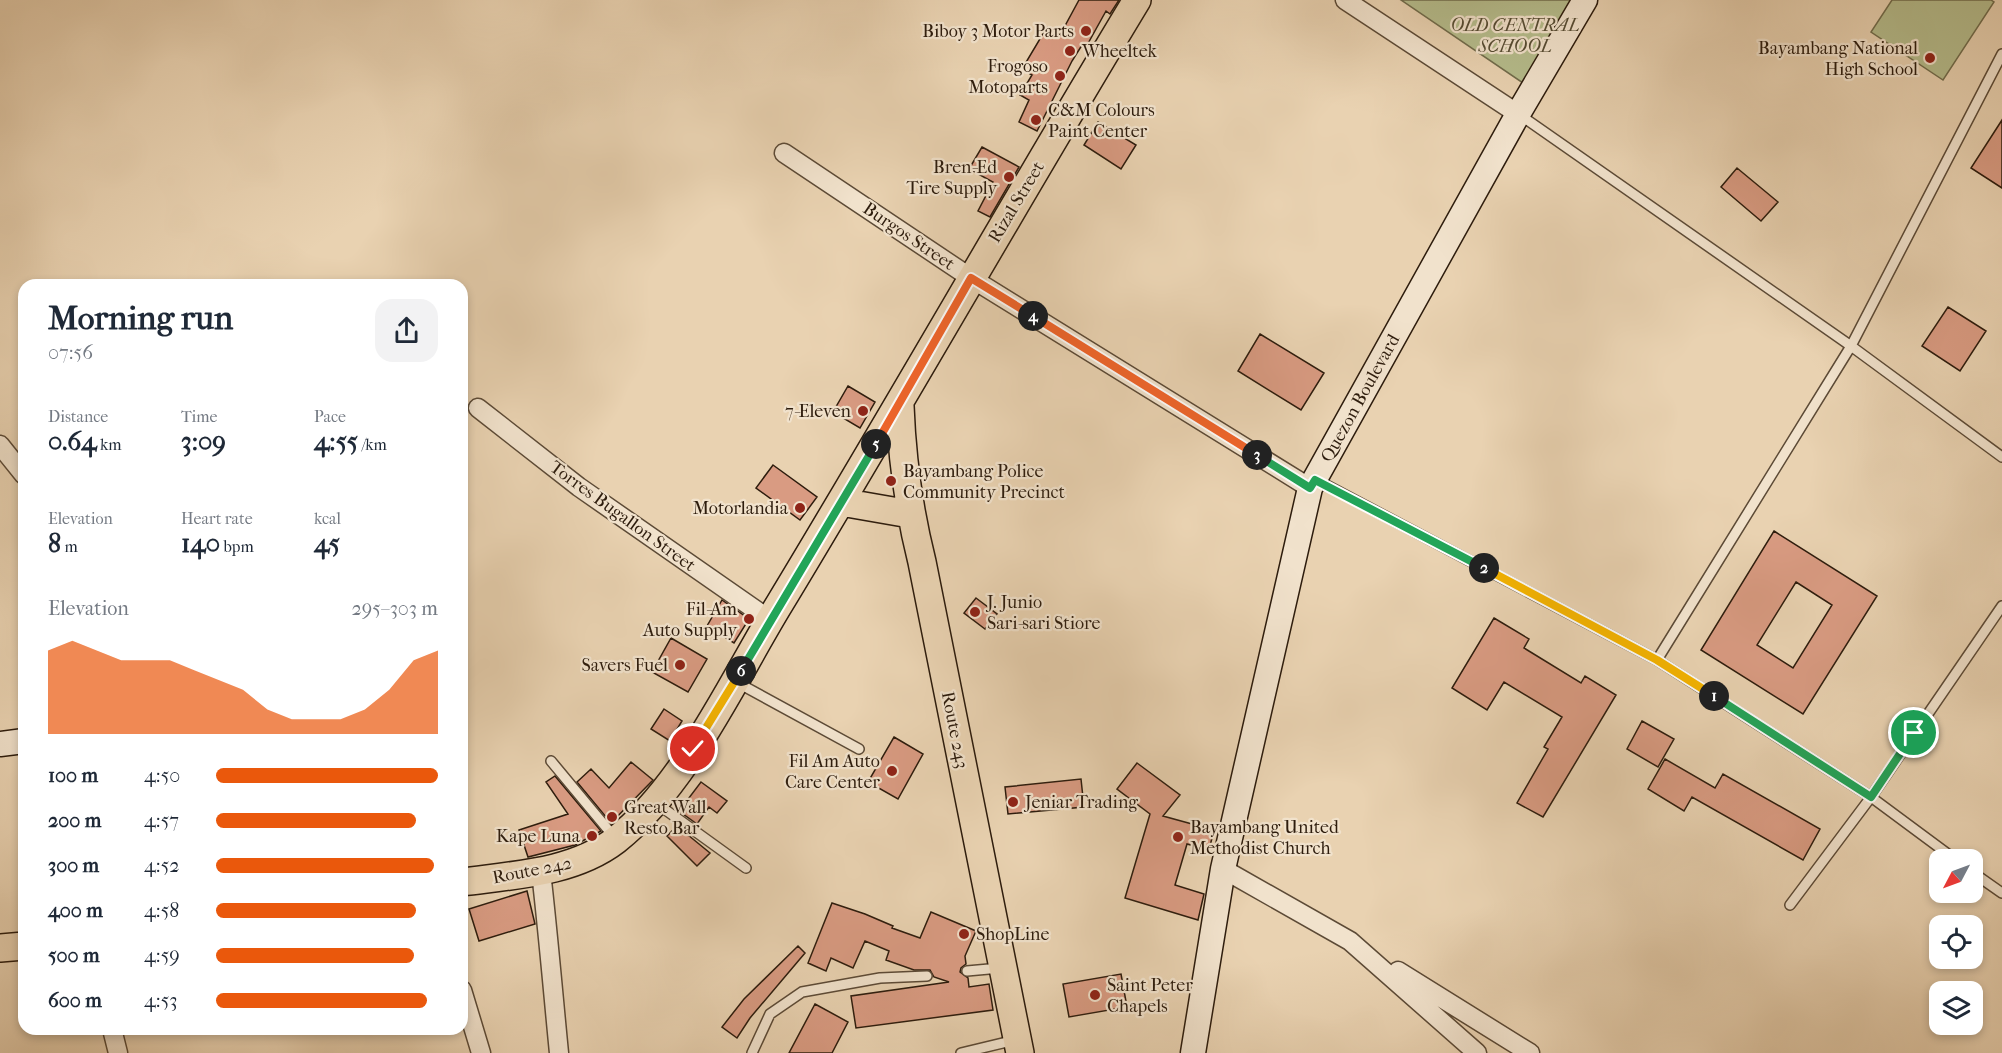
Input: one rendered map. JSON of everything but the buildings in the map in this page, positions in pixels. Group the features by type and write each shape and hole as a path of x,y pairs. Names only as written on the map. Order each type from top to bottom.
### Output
{"main road":[{"name":"Rizal Street","path":"900,406 971,278 1137,0"},
{"name":"Route 242","path":"468,881 541,872 587,858 616,839 655,802 698,741 900,406"},
{"name":"Route 243","path":"900,406 902,457 910,514 922,562 1018,1046"},
{"path":"841,502 910,514"},
{"path":"0,948 18,946"}],"street":[{"path":"1345,0 1518,114"},
{"name":"Quezon Boulevard","path":"1193,1053 1224,869 1312,484 1518,114 1585,0"},
{"name":"Burgos Street","path":"784,153 971,278 1312,484"},
{"name":"Torres Bugallon Street","path":"478,408 579,487 770,620"},
{"path":"0,445 18,468"},
{"path":"0,744 18,742"},
{"path":"1224,869 1350,941 1530,1053"},
{"path":"541,872 548,918 550,967 559,1053"},
{"path":"1350,941 1477,1053"},
{"path":"468,1010 481,1053"},
{"path":"114,1035 118,1053"}],"lane":[{"path":"1657,660 1851,346 2002,54"},
{"path":"1518,114 1851,346 2002,457"},
{"path":"1312,484 1657,660 1871,797 1941,849"},
{"path":"1790,905 1871,797 2002,606"},
{"path":"735,681 859,749"},
{"path":"551,761 616,839"},
{"path":"655,802 746,868"},
{"path":"1983,880 2002,893"},
{"path":"967,971 1003,968"},
{"path":"752,1053 770,1014 802,992 880,978 927,976"},
{"path":"961,1053 1018,1046"}],"green space":[{"name":"OLD CENTRAL SCHOOL","path":"1401,0 1575,0 1526,85"},
{"path":"1892,0 1991,0 1994,2 1943,80 1871,32"}],"place":[{"name":"Biboy 3 Motor Parts","path":"1086,31"},
{"name":"Wheeltek","path":"1070,51"},
{"name":"Bayambang National High School","path":"1930,58"},
{"name":"Frogoso Motoparts","path":"1060,76"},
{"name":"C&M Colours Paint Center","path":"1036,120"},
{"name":"Bren-Ed Tire Supply","path":"1009,177"},
{"name":"7-Eleven","path":"863,411"},
{"name":"Bayambang Police Community Precinct","path":"891,481"},
{"name":"Motorlandia","path":"800,508"},
{"name":"J. Junio Sari-sari Stiore","path":"975,612"},
{"name":"Fil-Am Auto Supply","path":"749,619"},
{"name":"Savers Fuel","path":"680,665"},
{"name":"Fil Am Auto Care Center","path":"892,771"},
{"name":"Jeniar Trading","path":"1013,802"},
{"name":"Great Wall Resto Bar","path":"612,817"},
{"name":"Kape Luna","path":"592,836"},
{"name":"Bayambang United Methodist Church","path":"1178,837"},
{"name":"ShopLine","path":"964,934"},
{"name":"Saint Peter Chapels","path":"1095,995"}],"route":[{"path":"693,749 900,406 971,278 1310,488 1315,480 1657,660 1871,797 1914,733"}]}
